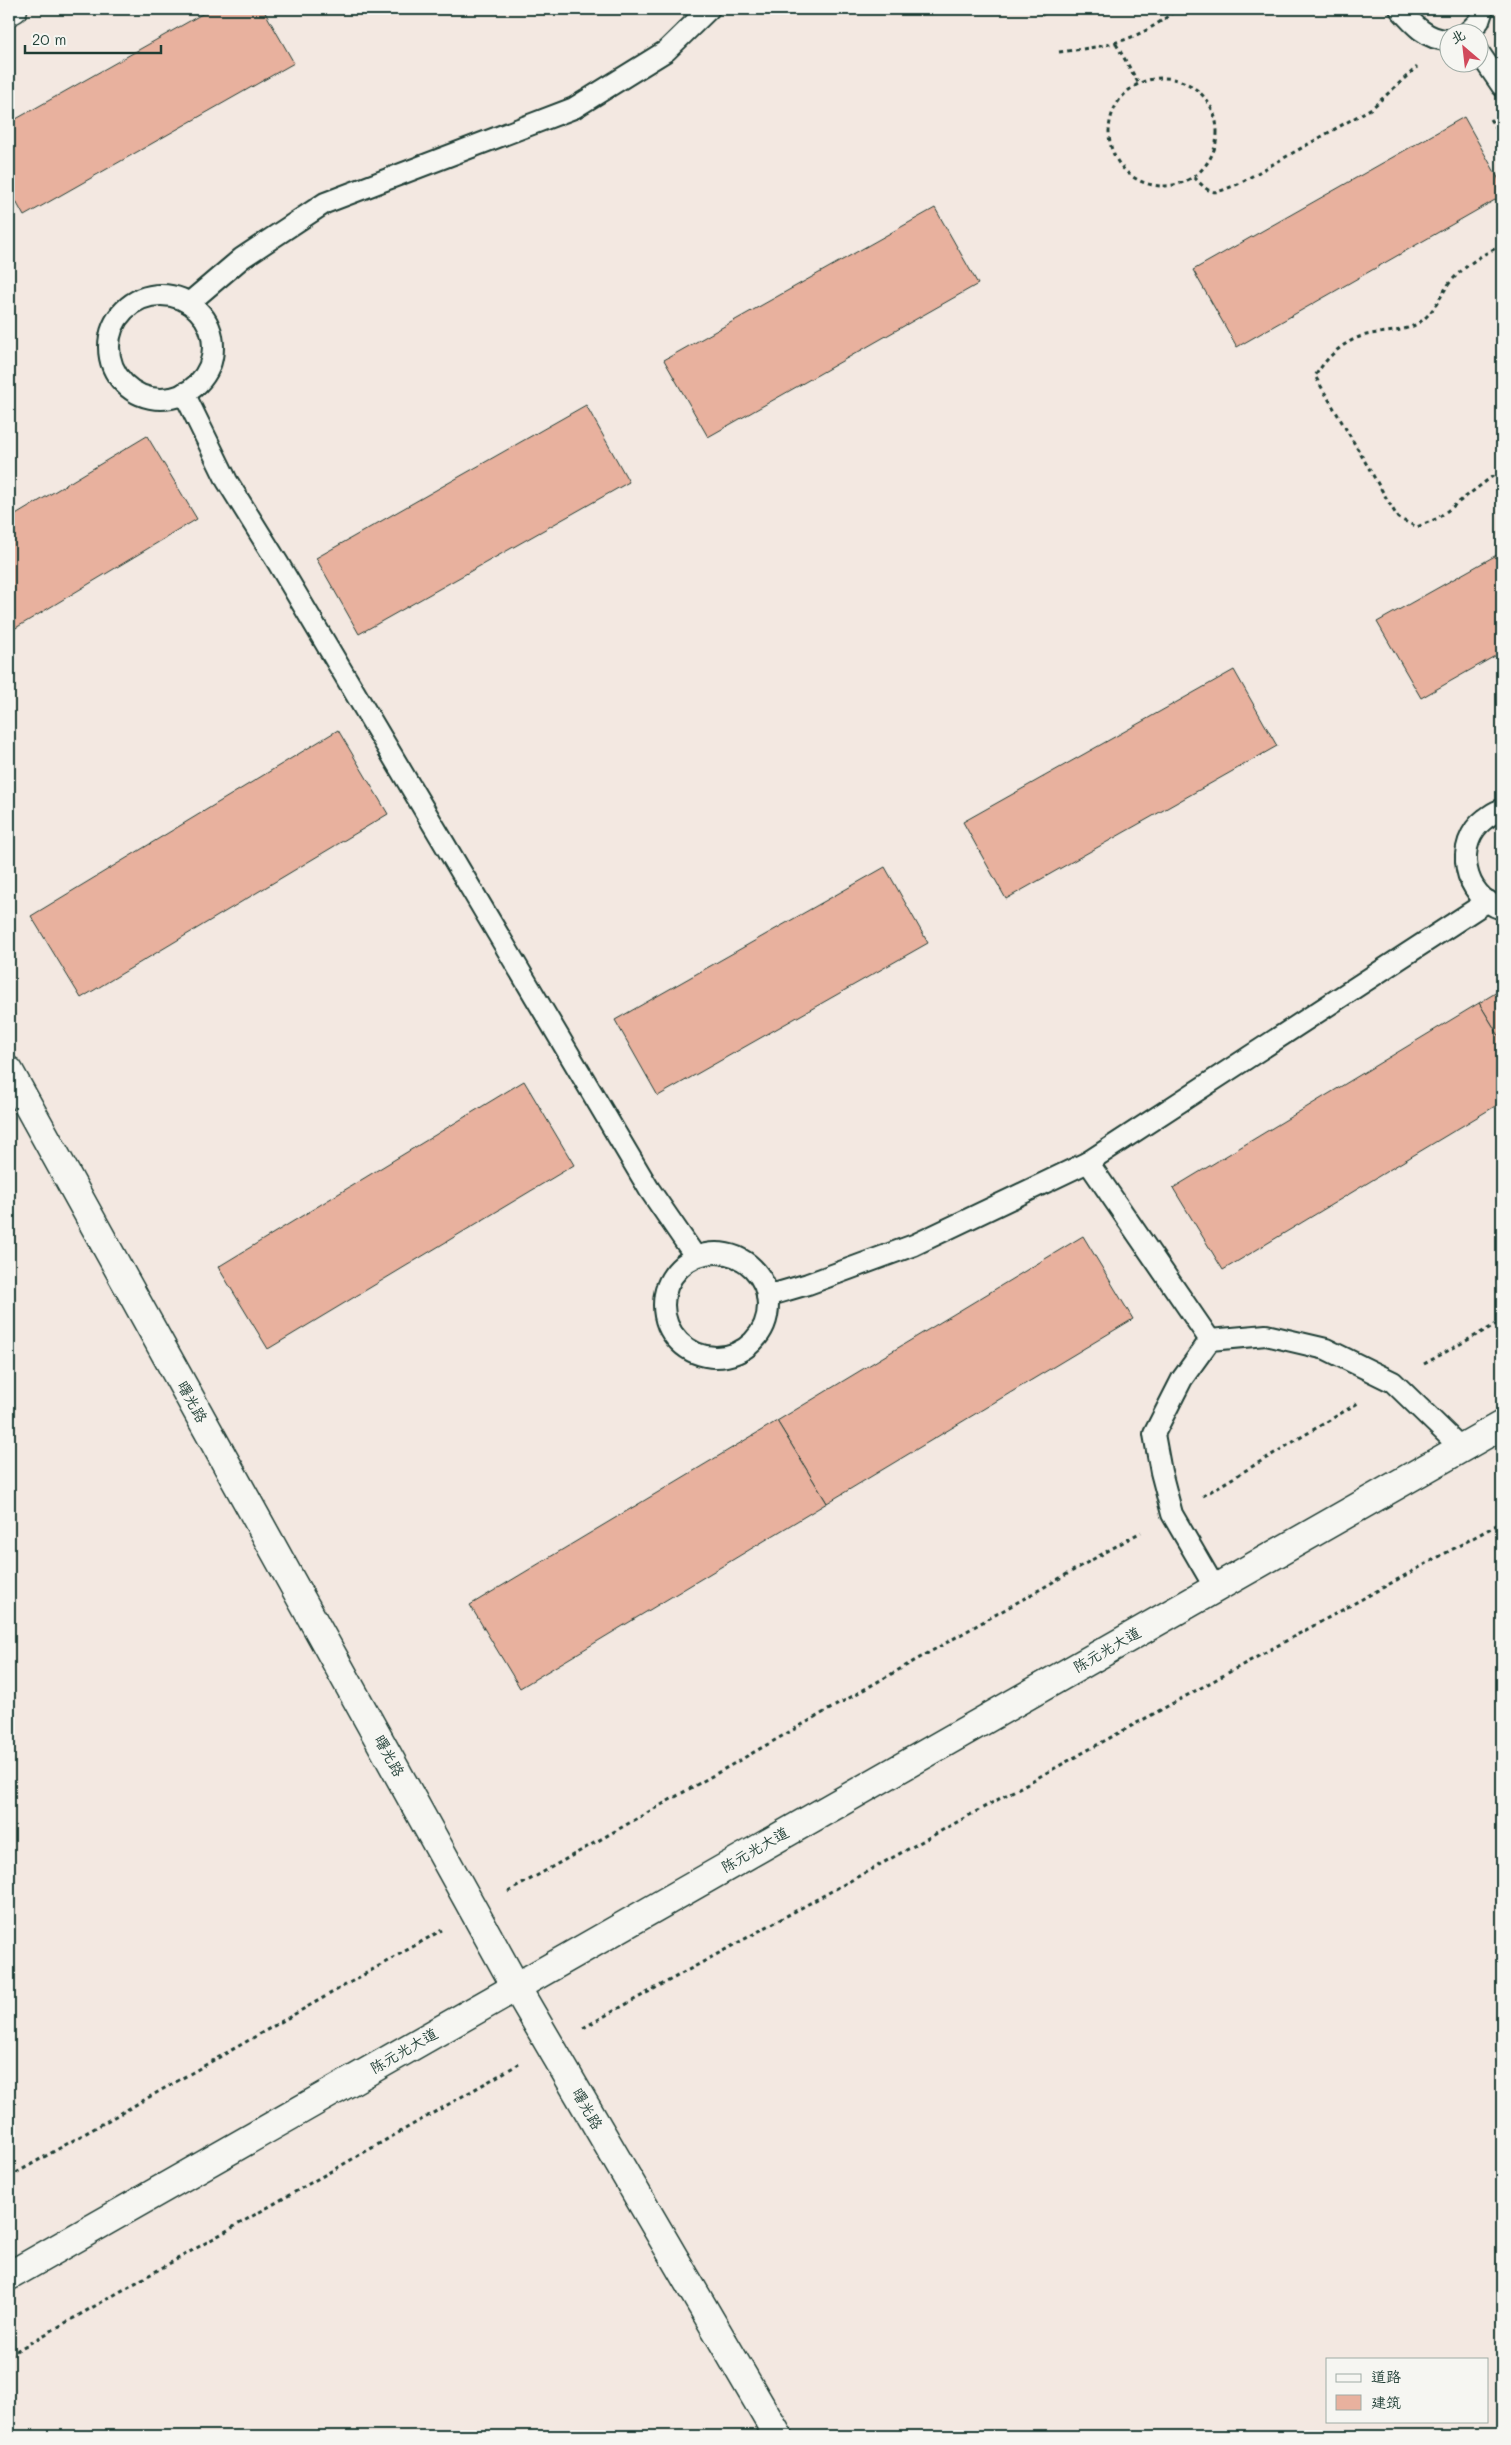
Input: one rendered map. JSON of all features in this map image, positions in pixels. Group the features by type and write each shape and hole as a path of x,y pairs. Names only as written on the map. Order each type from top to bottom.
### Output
{"main road":[{"path":"9,11 13,9"},
{"name":"曙光路","path":"9,1071 516,1986 778,2436"},
{"name":"陈元光大道","path":"9,2276 1502,1424"}],"lane":[{"path":"189,302 242,258 325,203 574,108 666,51 709,9"},
{"path":"1400,9 1417,28 1438,40"},
{"path":"1479,22 1484,9"},
{"path":"1488,66 1502,86"},
{"path":"165,295 189,302 206,321 213,345 208,370 192,389 184,393 169,399 144,397 122,383 110,362 109,336 120,314 140,299 165,295"},
{"path":"184,393 227,481 284,571 649,1189 695,1256"},
{"path":"767,1296 817,1281 914,1244 1088,1162 1495,905 1479,896 1467,874 1466,849 1476,826 1496,811 1502,810"},
{"path":"1088,1162 1210,1340"},
{"path":"720,1253 744,1260 762,1278 768,1303 763,1328 747,1347 724,1357 699,1355 678,1341 665,1320 664,1294 675,1272 695,1256 720,1253"},
{"path":"1215,1588 1172,1514 1161,1472 1154,1434 1182,1380 1210,1340 1266,1335 1326,1349 1393,1382 1461,1448"}],"path":[{"path":"1059,52 1116,44 1158,25 1177,9"},
{"path":"1116,44 1139,84"},
{"path":"1194,177 1208,191 1217,192 1238,184 1372,108 1423,61"},
{"path":"1152,78 1175,78 1196,88 1211,105 1218,127 1216,149 1204,170 1185,183 1163,187 1141,182 1122,169 1110,149 1108,126 1116,105 1131,87 1139,84 1152,78"},
{"path":"1502,245 1476,258 1451,281 1436,306 1419,323 1389,333 1358,337 1327,357 1315,376 1398,518 1417,527 1438,518 1502,469"},
{"path":"9,2177 1172,1514 1393,1382 1502,1321"},
{"path":"9,2355 551,2046 1502,1522"}],"building":[{"path":"211,9 263,9 294,63 24,216 9,189 9,123"},
{"path":"1038,9 1054,9 1042,16"},
{"path":"1464,117 1502,185 1502,196 1237,347 1193,270"},
{"path":"935,208 978,284 708,437 664,360"},
{"path":"586,405 629,482 359,634 316,558"},
{"path":"147,436 197,519 9,632 9,519"},
{"path":"1502,552 1502,652 1421,698 1377,622"},
{"path":"1234,670 1277,746 1006,899 963,822"},
{"path":"338,730 388,814 81,998 31,916"},
{"path":"885,867 928,943 658,1096 615,1020"},
{"path":"1502,989 1502,1041 1479,1003"},
{"path":"1479,1003 1502,1041 1502,1102 1223,1270 1173,1188"},
{"path":"524,1081 574,1165 268,1349 218,1267"},
{"path":"1083,1236 1133,1319 827,1503 777,1421"},
{"path":"777,1421 827,1503 520,1688 470,1605"}]}
